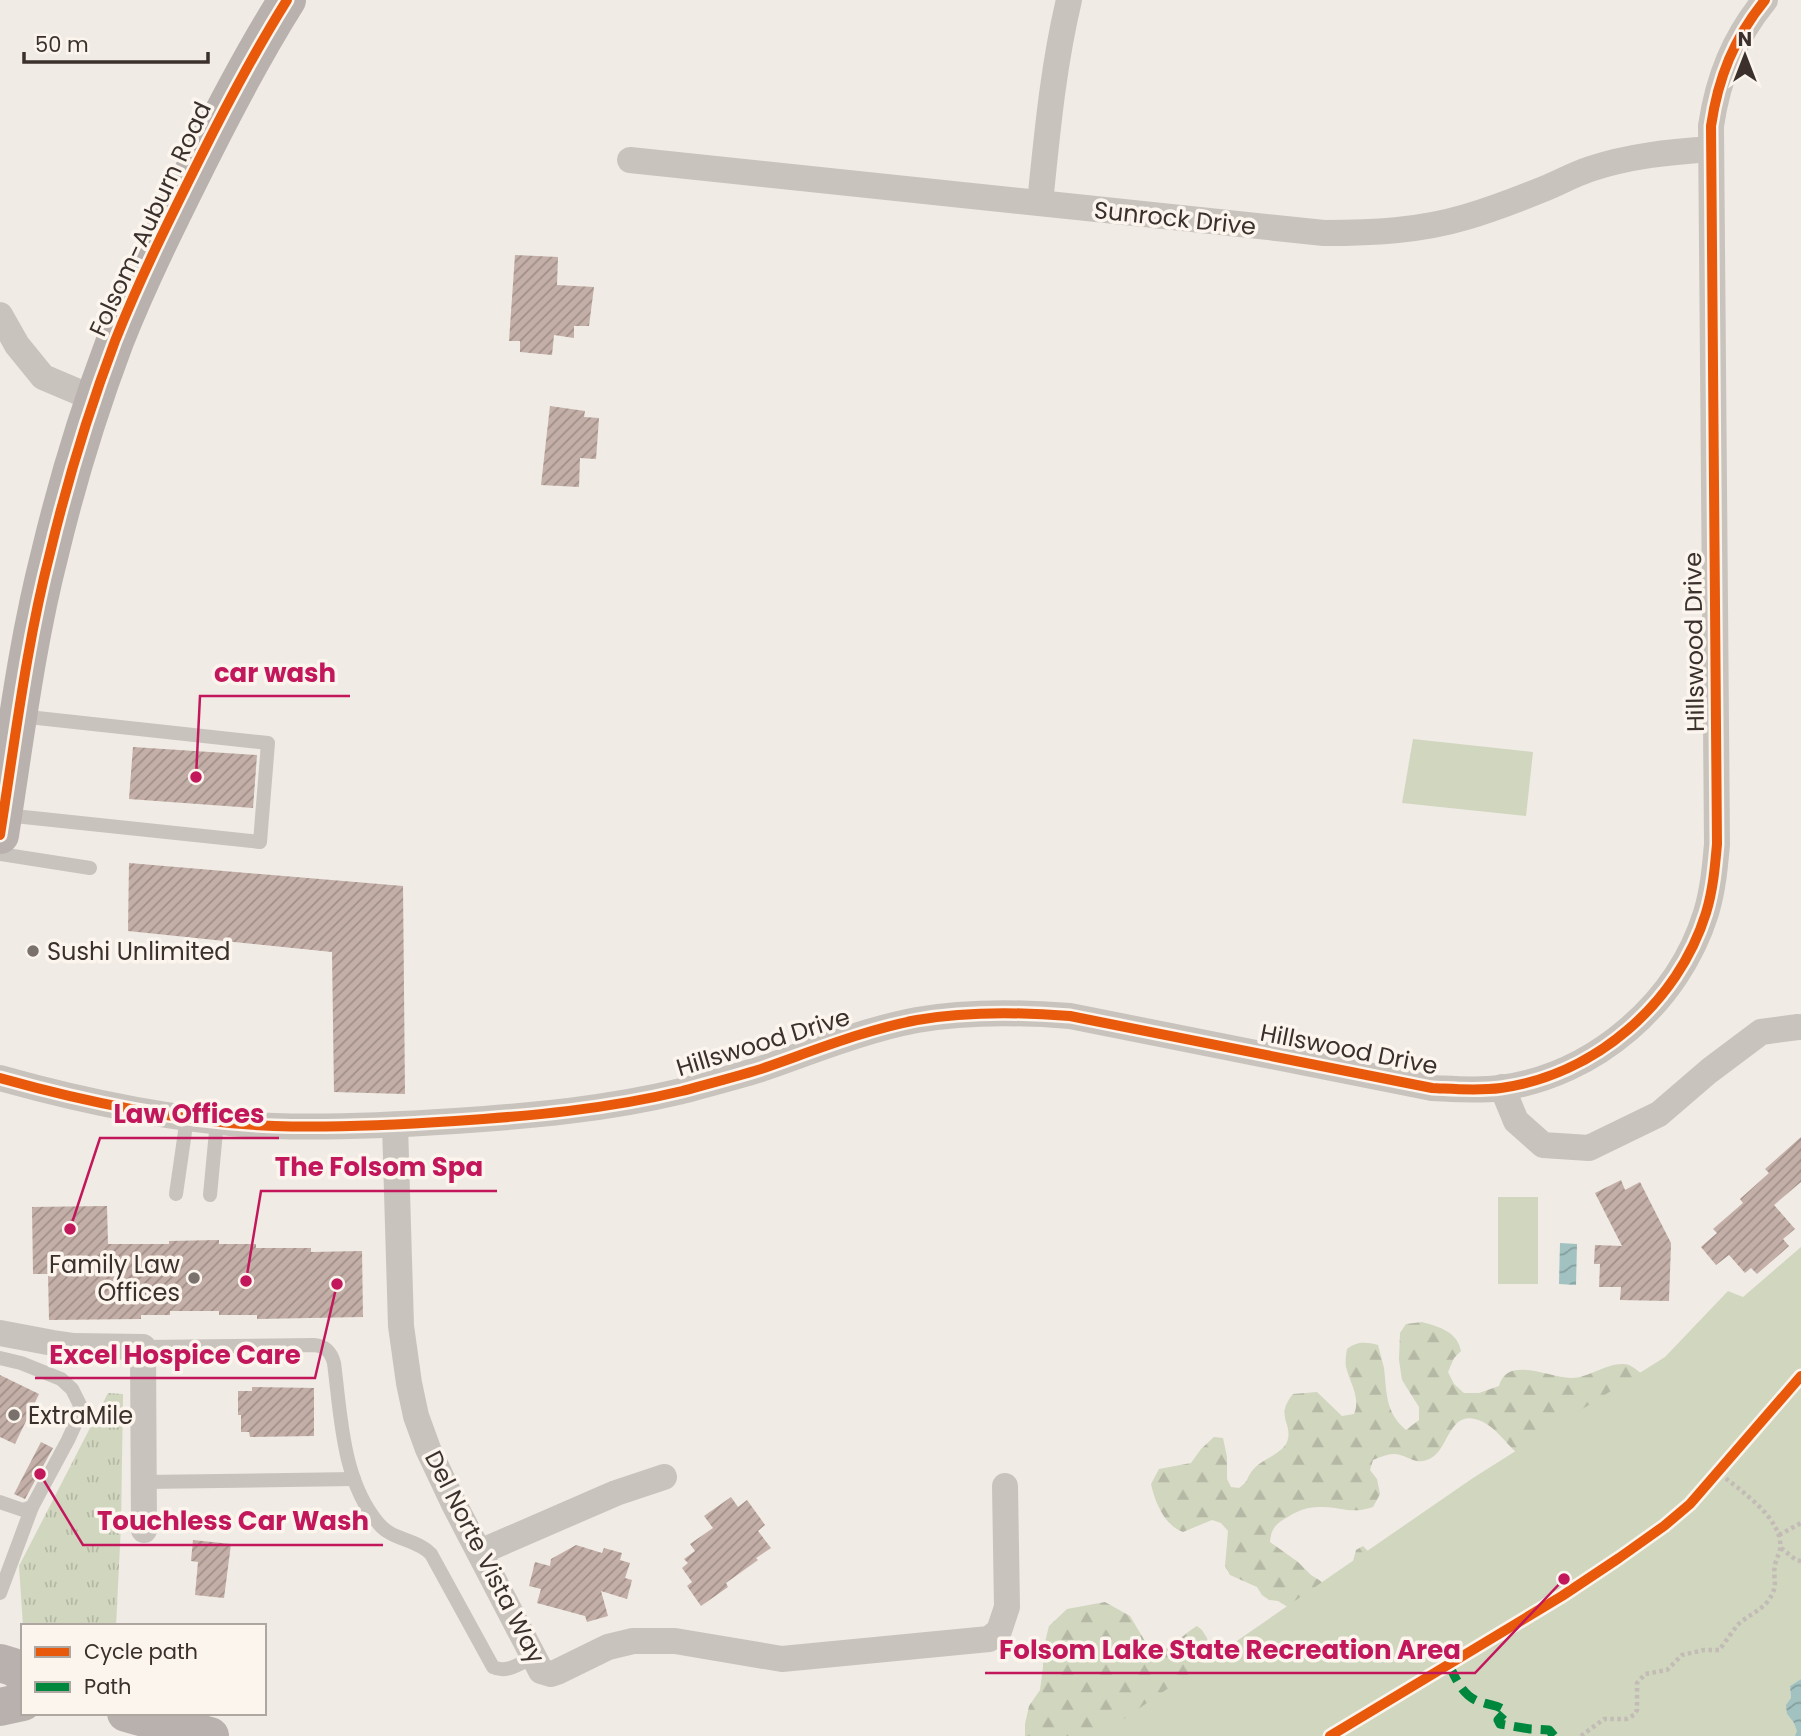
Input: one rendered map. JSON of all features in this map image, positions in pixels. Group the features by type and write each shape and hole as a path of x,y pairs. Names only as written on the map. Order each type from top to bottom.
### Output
{"main road":[{"name":"Folsom-Auburn Road","path":"2,825 9,714 49,555 95,399 116,340 159,239 225,107 287,0"},
{"path":"0,1663 21,1673"},
{"path":"0,1707 21,1702"},
{"path":"133,1715 209,1736"}],"street":[{"path":"1040,204 1052,90 1069,0"},
{"name":"Hillswood Drive","path":"0,1078 116,1107 187,1118 273,1126 352,1127 528,1116 606,1106 682,1091 758,1070 867,1032 918,1020 968,1013 1019,1012 1070,1016 1432,1088 1467,1090 1537,1080 1600,1051 1654,1005 1676,977 1706,914 1714,879 1717,844 1711,126 1714,103 1728,58 1751,17 1765,0"},
{"name":"Sunrock Drive","path":"629,160 1324,233 1371,233 1418,228 1464,218 1508,204 1589,170 1629,159 1710,149"},
{"path":"0,315 18,345 43,377 95,399"},
{"path":"1502,1087 1516,1121 1543,1145 1589,1148 1659,1114 1709,1071 1761,1032 1797,1027"},
{"name":"Del Norte Vista Way","path":"395,1125 401,1326 416,1416 454,1504 540,1669 551,1674 608,1647 633,1641 675,1641 782,1659 989,1639 999,1631 1007,1607 1005,1486"},
{"path":"0,1332 74,1346 143,1347 144,1530"},
{"path":"480,1552 616,1493 664,1477"}],"lane":[{"path":"2,825 260,842 268,743 9,714"},
{"path":"0,854 90,868"},
{"path":"176,1194 187,1118"},
{"path":"210,1195 217,1121"},
{"path":"143,1347 324,1347 331,1354 334,1363 345,1441 354,1479 380,1526 389,1533 422,1547 430,1554 493,1667 506,1670 533,1657"},
{"path":"0,1358 21,1363 61,1379 72,1389 80,1405 79,1416 68,1440 32,1507 0,1594"},
{"path":"144,1482 354,1479"},
{"path":"0,1502 23,1510 32,1507"}],"path":[{"path":"1581,1736 1604,1719 1626,1719 1634,1715 1637,1710 1637,1683 1645,1674 1667,1670 1682,1655 1719,1650 1741,1622 1766,1603 1773,1593 1776,1583 1774,1567 1780,1548 1779,1535 1762,1509 1714,1476 1727,1461"},
{"path":"1779,1535 1801,1523"},
{"path":"1780,1548 1801,1561"}],"green space":[{"path":"1413,739 1533,752 1526,816 1402,803"},
{"path":"1498,1197 1538,1197 1538,1284 1498,1284"},
{"path":"1801,1247 1801,1679 1790,1686 1791,1698 1787,1714 1798,1731 1795,1736 1099,1736 1473,1478 1665,1357 1728,1291 1743,1297"},
{"path":"1422,1322 1446,1331 1459,1344 1461,1351 1454,1358 1448,1372 1454,1384 1464,1393 1479,1393 1499,1386 1503,1377 1519,1370 1571,1378 1623,1364 1648,1377 1657,1378 1685,1362 1699,1368 1710,1381 1726,1382 1732,1378 1743,1377 1751,1387 1751,1401 1737,1424 1703,1449 1696,1461 1693,1477 1681,1497 1671,1505 1659,1504 1651,1484 1651,1472 1661,1455 1655,1437 1655,1411 1646,1400 1633,1394 1623,1396 1594,1421 1587,1431 1566,1438 1555,1460 1541,1463 1530,1461 1486,1423 1467,1418 1455,1425 1439,1451 1428,1460 1418,1461 1394,1454 1373,1460 1370,1470 1377,1479 1380,1494 1373,1507 1358,1510 1310,1508 1280,1522 1273,1530 1270,1542 1327,1585 1348,1574 1356,1550 1363,1546 1375,1558 1381,1581 1391,1589 1399,1609 1399,1623 1389,1633 1390,1647 1401,1665 1401,1678 1358,1704 1350,1703 1343,1688 1341,1674 1335,1666 1316,1657 1302,1644 1291,1609 1278,1601 1269,1600 1257,1587 1230,1575 1225,1566 1228,1531 1221,1523 1212,1520 1183,1532 1176,1529 1161,1512 1151,1484 1159,1469 1191,1463 1214,1437 1223,1438 1227,1457 1227,1479 1231,1487 1239,1488 1256,1467 1287,1442 1285,1409 1293,1394 1317,1392 1342,1416 1354,1414 1356,1396 1346,1361 1347,1349 1358,1343 1378,1345 1391,1409 1406,1430 1419,1420 1419,1407 1402,1380 1399,1360 1400,1333 1406,1324"},
{"path":"108,1393 123,1394 116,1624 23,1624 19,1566"},
{"path":"1105,1602 1130,1616 1149,1648 1165,1649 1197,1626 1202,1630 1209,1650 1204,1664 1195,1736 1025,1736 1029,1706 1040,1690 1043,1650 1049,1626 1067,1609"}],"water":[{"path":"1560,1243 1577,1244 1576,1285 1559,1284"},
{"path":"1801,1679 1801,1736 1795,1736 1797,1731 1787,1714 1786,1705 1791,1698 1790,1686"}],"building":[{"path":"515,255 558,257 557,285 594,287 589,326 574,326 574,338 554,335 552,355 520,352 520,341 509,341"},
{"path":"550,406 585,411 584,417 599,418 596,459 580,458 579,487 541,485"},
{"path":"133,747 257,755 253,808 129,799"},
{"path":"129,863 403,886 405,1094 334,1092 332,952 128,931"},
{"path":"1801,1137 1801,1182 1774,1205 1795,1229 1783,1239 1789,1246 1757,1274 1751,1268 1745,1273 1729,1255 1716,1265 1701,1247 1717,1233 1713,1229 1743,1203 1740,1199 1769,1173 1765,1169"},
{"path":"1621,1180 1625,1190 1640,1182 1671,1243 1669,1301 1620,1300 1621,1287 1599,1287 1600,1264 1594,1264 1595,1245 1622,1246 1595,1193"},
{"path":"107,1206 108,1244 169,1244 169,1241 219,1240 219,1244 256,1244 256,1248 311,1248 311,1252 362,1251 363,1317 257,1319 257,1315 219,1315 219,1311 170,1311 170,1315 141,1315 141,1319 49,1320 48,1274 33,1274 32,1207"},
{"name":"ExtraMile","path":"0,1375 39,1394 15,1444 0,1437"},
{"path":"252,1387 314,1388 314,1436 250,1437 249,1432 241,1432 238,1391 252,1391"},
{"path":"41,1442 53,1448 25,1499 14,1494"},
{"path":"731,1497 738,1507 747,1500 765,1525 758,1531 771,1548 726,1583 728,1587 701,1606 687,1586 692,1582 682,1568 688,1563 684,1559 695,1551 690,1544 713,1528 704,1516"},
{"path":"193,1540 231,1544 224,1598 195,1595 198,1562 191,1561"},
{"path":"576,1545 602,1553 604,1548 622,1553 620,1560 630,1563 625,1578 632,1580 627,1599 601,1591 608,1616 587,1622 585,1616 537,1603 541,1589 529,1586 535,1562 550,1566 551,1559"}],"marked path":[{"path":"1449,1665 1471,1698 1506,1711 1498,1720 1500,1724 1549,1730 1554,1736"}],"cycle path":[{"path":"0,835 34,623 64,500 96,393 145,271 231,98 287,0"},
{"path":"0,1078 101,1103 170,1116 239,1124 342,1126 512,1117 626,1103 741,1075 897,1024 974,1014 1070,1016 1432,1088 1501,1088 1536,1080 1569,1068 1600,1051 1654,1004 1675,976 1693,946 1706,913 1712,887 1717,844 1711,126 1718,91 1729,59 1744,29 1765,0"},
{"path":"1330,1736 1562,1596 1664,1526 1690,1504 1801,1376"}],"place":[{"name":"car wash","path":"196,777"},
{"name":"Sushi Unlimited","path":"33,951"},
{"name":"Law Offices","path":"70,1229"},
{"name":"Family Law Offices","path":"194,1278"},
{"name":"The Folsom Spa","path":"246,1281"},
{"name":"Excel Hospice Care","path":"337,1284"},
{"name":"ExtraMile","path":"14,1415"},
{"name":"Touchless Car Wash","path":"40,1474"},
{"name":"Folsom Lake State Recreation Area","path":"1564,1579"}]}
